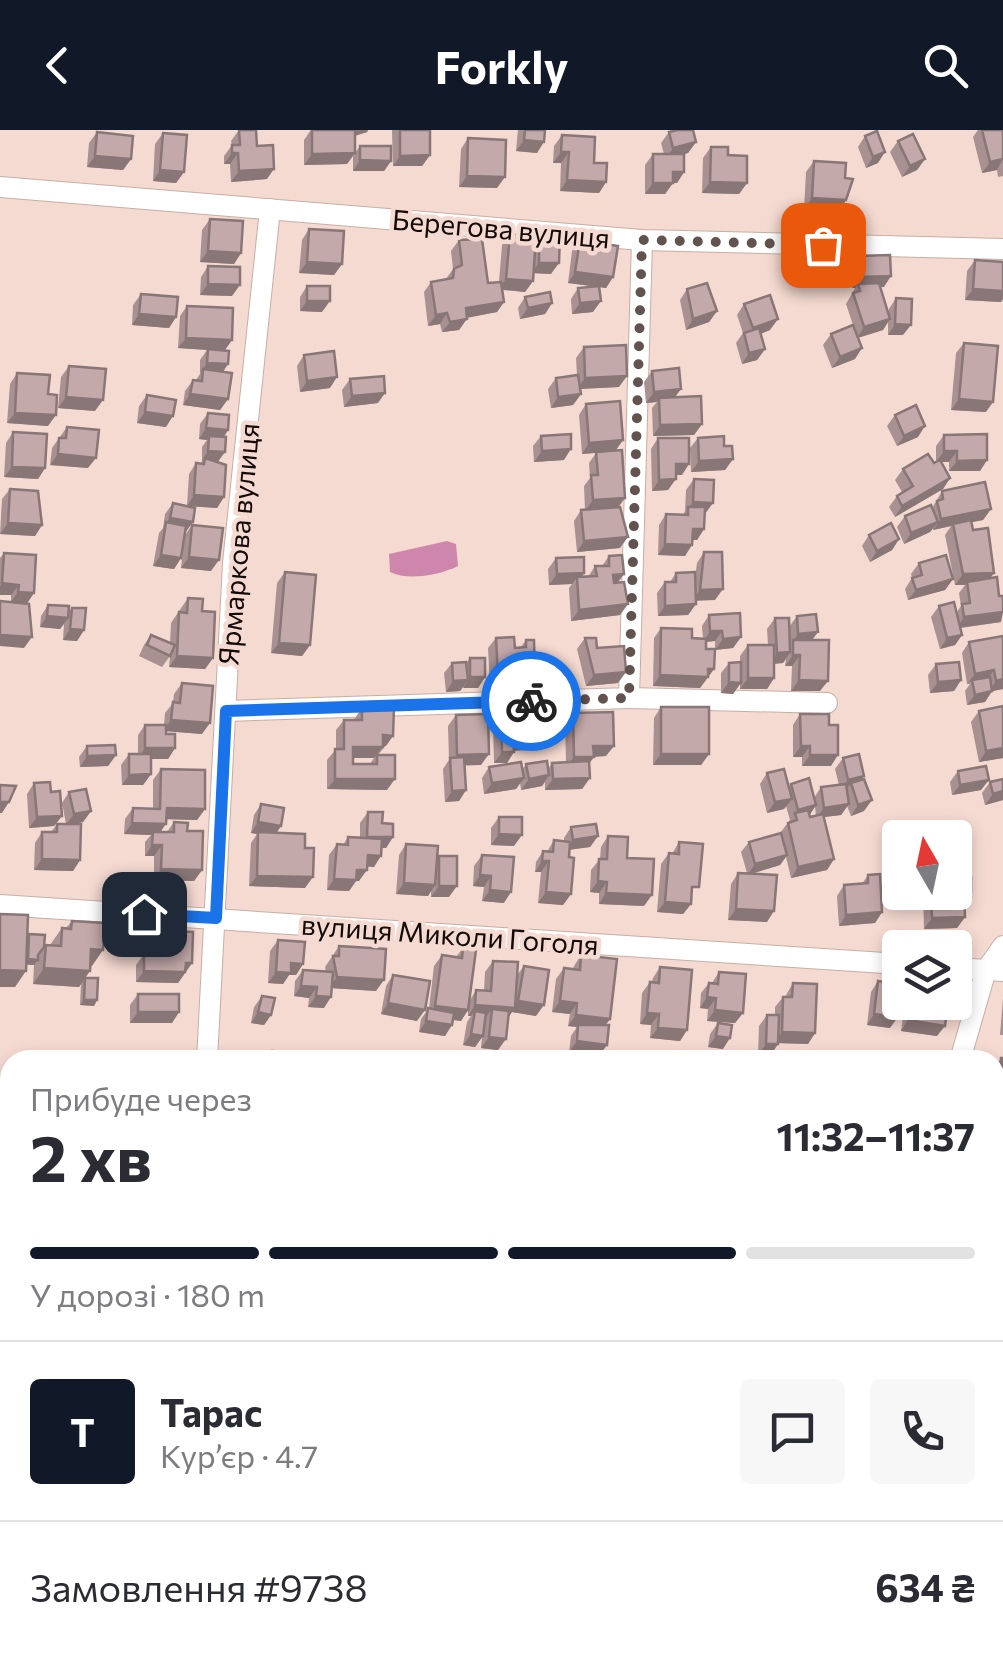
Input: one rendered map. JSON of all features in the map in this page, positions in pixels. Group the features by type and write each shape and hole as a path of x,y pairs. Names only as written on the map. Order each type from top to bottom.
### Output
{"street":[{"name":"Берегова вулиця","path":"0,187 642,240 1003,249"},
{"name":"Ярмаркова вулиця","path":"208,1050 233,563 270,209"},
{"path":"629,698 642,240"},
{"path":"226,711 629,698 827,704"},
{"name":"вулиця Миколи Гоголя","path":"0,905 882,963"},
{"path":"964,1050 1003,946"}],"shaded area":[{"path":"447,541 456,544 458,566 424,576 390,572 389,554"}],"building":[{"path":"239,130 256,130 257,146 273,145 274,169 239,171 238,153 232,153 232,145 240,145"},
{"path":"312,130 355,130 355,153 312,154"},
{"path":"400,130 430,130 430,155 400,156"},
{"path":"525,130 545,130 544,142 524,140"},
{"path":"693,130 696,142 673,148 669,132"},
{"path":"982,130 1003,130 1003,159 990,162"},
{"path":"877,131 885,152 873,157 865,136"},
{"path":"97,132 133,136 131,159 95,156"},
{"path":"163,133 187,135 184,172 160,170"},
{"path":"913,134 925,159 910,166 898,141"},
{"path":"562,135 595,137 594,163 607,163 606,182 567,180 569,152 561,152"},
{"path":"468,138 506,140 505,177 467,176"},
{"path":"360,146 391,146 391,161 360,160"},
{"path":"711,147 728,147 728,155 747,156 747,183 710,182"},
{"path":"653,154 684,154 684,172 673,172 673,183 653,183"},
{"path":"814,161 846,163 845,178 853,179 846,200 812,198"},
{"path":"210,219 243,221 241,253 208,251"},
{"path":"309,229 344,231 342,264 307,262"},
{"path":"510,234 536,236 533,281 506,279"},
{"path":"539,235 560,235 559,263 539,263"},
{"path":"482,239 488,283 501,282 504,302 466,308 467,319 450,322 447,313 436,315 431,282 453,278 454,269 462,265 459,240"},
{"path":"580,240 618,246 613,277 575,272"},
{"path":"890,255 891,276 859,277 858,256"},
{"path":"975,260 1003,262 1003,291 973,289"},
{"path":"208,266 240,267 240,285 208,284"},
{"path":"707,283 717,311 693,319 687,289"},
{"path":"879,283 890,319 864,327 853,293 860,291 858,284"},
{"path":"307,286 330,286 330,301 307,301"},
{"path":"599,286 601,301 580,303 578,288"},
{"path":"550,292 552,303 528,308 525,297"},
{"path":"141,294 178,297 176,317 139,314"},
{"path":"770,295 778,319 753,328 744,304"},
{"path":"896,298 912,299 911,325 895,324"},
{"path":"187,306 233,308 232,340 186,338"},
{"path":"853,325 862,348 840,357 831,334"},
{"path":"759,328 765,349 749,353 744,333"},
{"path":"964,343 998,346 993,402 959,399"},
{"path":"626,345 627,376 585,378 584,347"},
{"path":"208,349 229,351 228,364 207,363"},
{"path":"334,351 337,377 307,381 304,355"},
{"path":"69,366 106,369 103,400 66,397"},
{"path":"679,368 681,389 654,392 652,371"},
{"path":"203,369 232,373 228,399 190,394 193,380 202,381"},
{"path":"17,373 50,375 48,394 57,395 56,415 15,413"},
{"path":"578,375 581,394 558,397 556,378"},
{"path":"384,376 385,393 352,396 350,379"},
{"path":"147,395 176,400 173,416 145,412"},
{"path":"701,396 702,424 660,425 659,398"},
{"path":"620,401 623,440 589,443 586,404"},
{"path":"916,405 925,426 904,436 895,415"},
{"path":"208,413 229,415 228,430 206,428"},
{"path":"67,427 99,430 96,458 58,454 59,438 66,438"},
{"path":"13,432 47,434 45,468 12,467"},
{"path":"571,434 571,449 542,451 541,436"},
{"path":"987,434 987,460 957,461 957,451 944,451 944,435"},
{"path":"209,436 226,437 225,452 208,451"},
{"path":"724,436 724,446 732,446 733,459 699,461 698,438"},
{"path":"658,438 689,438 689,464 676,464 676,479 659,480"},
{"path":"622,450 625,498 593,500 591,475 598,475 596,452"},
{"path":"928,454 934,463 940,460 950,478 902,506 897,496 913,486 903,469"},
{"path":"205,458 226,465 224,497 194,495 196,463 204,464"},
{"path":"694,479 714,480 713,503 693,502"},
{"path":"985,482 991,509 941,519 937,501 943,499 942,491"},
{"path":"10,489 38,491 42,525 8,523"},
{"path":"173,503 195,508 193,522 170,518"},
{"path":"931,505 938,522 911,533 905,516"},
{"path":"620,507 628,537 584,541 581,510"},
{"path":"688,507 705,507 704,529 693,529 692,545 665,544 666,514 688,515"},
{"path":"971,520 973,530 988,528 994,573 963,574 953,524"},
{"path":"166,522 186,526 181,558 161,555"},
{"path":"891,523 899,539 877,551 869,535"},
{"path":"192,525 223,528 219,560 189,557"},
{"path":"704,552 722,552 723,589 700,590"},
{"path":"4,553 36,555 34,593 18,592 19,585 2,583"},
{"path":"622,555 624,574 613,575 614,583 624,582 628,604 579,610 577,577 597,576 595,566 609,566 609,556"},
{"path":"946,555 953,579 916,590 912,578 922,575 919,563"},
{"path":"584,557 584,573 557,574 556,558"},
{"path":"285,572 316,575 310,645 279,643"},
{"path":"695,572 696,604 665,606 665,582 676,582 676,573"},
{"path":"997,577 1003,612 964,617 962,604 970,603 967,582"},
{"path":"188,598 203,599 202,611 215,612 213,658 177,656 179,612 187,613"},
{"path":"0,601 29,604 32,637 0,635"},
{"path":"954,602 962,635 947,638 939,606"},
{"path":"48,605 69,606 68,618 47,616"},
{"path":"72,608 86,608 84,630 70,629"},
{"path":"740,613 741,637 723,639 722,631 710,631 709,615"},
{"path":"816,614 818,632 798,634 797,616"},
{"path":"775,618 789,618 790,652 777,653"},
{"path":"661,628 692,629 692,638 706,639 706,649 715,649 714,669 708,669 708,677 660,675"},
{"path":"151,635 175,645 170,656 147,645"},
{"path":"1003,636 1003,679 996,681 994,670 975,674 969,642"},
{"path":"514,637 515,648 526,647 526,640 534,640 535,674 498,676 496,638"},
{"path":"585,638 596,638 597,648 624,646 626,672 594,675"},
{"path":"793,640 829,640 828,681 799,680 800,655 793,655"},
{"path":"748,645 774,645 774,678 748,678"},
{"path":"470,658 485,658 485,677 470,677"},
{"path":"466,662 468,680 453,681 452,663"},
{"path":"741,662 741,683 729,682 729,663"},
{"path":"959,662 961,680 938,682 936,664"},
{"path":"990,677 992,691 975,695 972,680"},
{"path":"182,683 213,686 210,723 171,720 173,702 180,703"},
{"path":"1003,706 1003,748 986,751 979,711"},
{"path":"362,707 394,707 393,736 383,735 383,747 353,747 353,764 377,764 377,755 395,755 395,779 335,779 335,749 344,749 344,720 362,720"},
{"path":"661,707 709,707 709,754 661,754"},
{"path":"559,708 561,734 544,735 543,709"},
{"path":"537,712 538,739 514,740 514,752 502,752 501,713"},
{"path":"613,712 614,746 593,746 594,757 574,757 573,713"},
{"path":"488,714 489,754 457,755 456,715"},
{"path":"800,714 829,714 829,725 838,725 838,755 810,755 810,746 801,746"},
{"path":"145,725 166,725 166,734 175,734 175,748 145,748"},
{"path":"115,745 116,755 87,756 87,746"},
{"path":"129,754 151,754 151,774 129,775"},
{"path":"859,754 864,776 848,780 843,758"},
{"path":"464,757 466,790 452,791 450,758"},
{"path":"547,761 549,775 529,779 526,764"},
{"path":"589,761 590,778 553,779 552,763"},
{"path":"521,762 524,778 492,783 489,767"},
{"path":"986,766 989,780 960,785 958,771"},
{"path":"161,769 205,770 205,809 167,808 166,824 132,823 133,808 160,809"},
{"path":"784,769 792,799 775,802 767,773"},
{"path":"809,778 816,805 798,810 791,784"},
{"path":"864,779 872,800 858,805 851,783"},
{"path":"1003,779 1003,791 993,794 990,782"},
{"path":"50,782 51,792 60,791 62,816 37,817 34,783"},
{"path":"846,784 849,804 824,808 821,787"},
{"path":"0,785 16,786 9,802 0,802"},
{"path":"86,789 91,811 74,814 69,792"},
{"path":"261,804 284,808 281,826 258,822"},
{"path":"808,810 810,817 823,814 834,859 798,867 788,823 797,820 795,813"},
{"path":"368,812 383,812 382,823 393,824 393,837 367,837"},
{"path":"499,817 522,817 522,835 499,834"},
{"path":"174,822 188,823 187,831 203,831 202,870 161,869 162,845 152,845 153,832 174,832"},
{"path":"57,824 81,824 80,860 42,859 42,832 57,832"},
{"path":"596,824 598,836 573,840 571,827"},
{"path":"258,832 305,834 305,848 314,848 313,877 257,876"},
{"path":"781,833 787,855 755,864 749,842"},
{"path":"608,836 628,837 627,858 654,859 652,895 606,893 607,882 598,881 599,859 607,859"},
{"path":"348,837 382,839 381,856 368,855 367,870 357,870 356,880 334,879 337,844 348,845"},
{"path":"554,840 570,842 569,857 574,858 571,894 546,892 549,861 542,861 543,851 553,852"},
{"path":"679,842 703,844 699,887 692,887 691,904 665,902 669,853 679,854"},
{"path":"406,844 438,846 435,885 404,883"},
{"path":"482,855 514,857 511,892 490,890 491,876 480,875"},
{"path":"439,856 457,856 457,886 439,886"},
{"path":"738,873 777,875 774,911 736,909"},
{"path":"880,874 882,912 846,915 844,885 868,883 868,875"},
{"path":"932,910 965,910 965,917 932,918"},
{"path":"0,914 28,915 26,971 0,970"},
{"path":"72,921 105,923 103,950 91,949 90,971 44,968 46,945 61,946 62,928 71,929"},
{"path":"155,930 193,932 192,963 186,963 185,972 144,971 144,954 154,955"},
{"path":"29,934 45,935 38,960 28,959"},
{"path":"278,940 305,942 303,964 291,963 291,973 276,972"},
{"path":"339,946 386,949 384,980 337,977 333,956 339,956"},
{"path":"463,948 476,950 468,1010 435,1006 442,955 462,958"},
{"path":"581,955 617,959 610,1019 576,1015 577,1003 560,1001 564,968 580,970"},
{"path":"493,961 518,962 515,1008 475,1005 476,990 491,991"},
{"path":"524,966 549,970 544,1005 518,1001"},
{"path":"660,967 692,970 687,1030 658,1028 659,1014 647,1013 650,982 659,983"},
{"path":"303,970 333,972 331,997 316,996 317,987 301,986"},
{"path":"719,972 746,974 743,1013 715,1010 716,998 707,997 709,983 718,984"},
{"path":"393,975 430,981 425,1010 388,1003"},
{"path":"85,978 98,978 97,1000 84,1000"},
{"path":"878,981 882,982 882,1015 874,1014"},
{"path":"793,983 817,984 815,1033 782,1032 783,997 792,997"},
{"path":"138,994 179,994 179,1012 138,1012"},
{"path":"262,996 275,998 271,1015 258,1012"},
{"path":"428,1008 454,1013 452,1025 426,1021"},
{"path":"492,1009 509,1011 506,1039 489,1037"},
{"path":"475,1011 486,1013 483,1036 471,1034"},
{"path":"767,1015 779,1015 778,1044 766,1044"},
{"path":"908,1020 946,1020 945,1026"},
{"path":"718,1023 732,1025 730,1038 716,1036"},
{"path":"578,1025 609,1025 607,1045 577,1041"}],"way so far":[{"path":"531,701 629,698 642,240 823,245"}],"route":[{"path":"144,914 216,918 226,711 531,701"}]}
